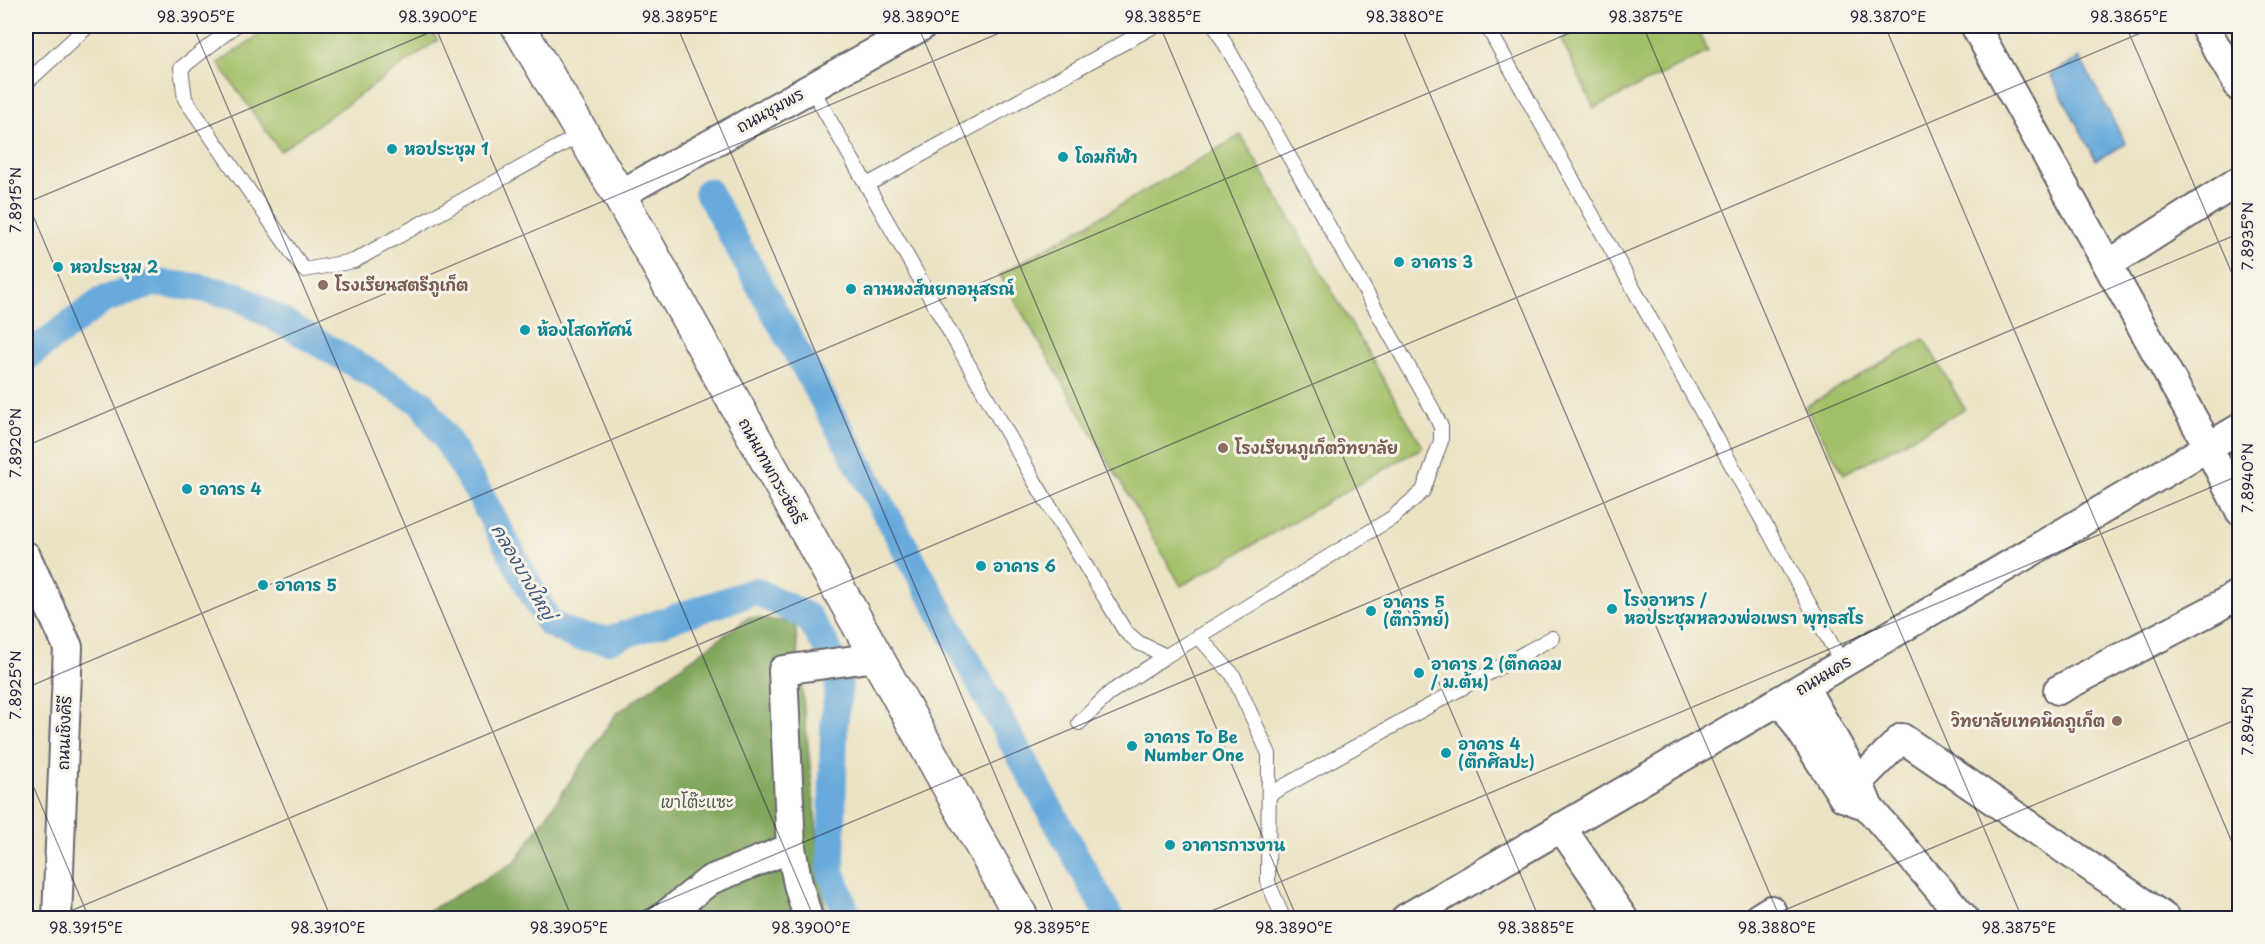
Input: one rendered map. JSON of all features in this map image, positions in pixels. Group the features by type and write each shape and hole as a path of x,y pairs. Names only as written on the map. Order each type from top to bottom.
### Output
{"main road":[{"name":"ถนนเทพกระษัตรี","path":"518,26 618,195 870,658 1022,918"}],"street":[{"name":"ถนนชุมพร","path":"618,195 811,87 883,35 922,26"},
{"path":"1975,26 2109,264 2240,511"},
{"path":"2204,26 2240,88"},
{"path":"2109,264 2240,180"},
{"name":"ถนนนคร","path":"1416,916 1561,827 1793,693 2240,428"},
{"name":"ถนนเชิงคีรี","path":"26,556 68,647 57,918"},
{"path":"2058,690 2205,614 2240,593"},
{"path":"808,918 791,848 783,670 870,658"},
{"path":"1793,693 1857,795 1956,916"},
{"path":"1857,795 1902,738 2165,918"},
{"path":"1561,827 1623,918"},
{"path":"662,918 710,880 791,848"}],"lane":[{"path":"26,83 88,26"},
{"path":"235,26 181,68 185,99 304,270 354,261 583,134"},
{"path":"867,185 1154,26"},
{"path":"1079,723 1111,692 1198,636 1392,518 1423,491 1441,441 1442,427 1215,26"},
{"path":"1487,26 1842,663"},
{"path":"811,87 1035,482 1125,631 1139,644 1166,656"},
{"path":"1198,636 1233,675 1269,754 1268,882 1283,918"},
{"path":"1270,794 1552,638"}],"green space":[{"path":"272,26 427,26 438,40 280,151 218,63"},
{"path":"1589,26 1695,26 1708,52 1594,108 1561,39"},
{"path":"1241,135 1423,447 1181,586 1000,275"},
{"path":"1924,339 1965,409 1844,474 1805,407"},
{"name":"เขาโต๊ะแซะ","path":"749,617 795,623 826,918 416,918 515,862 616,714"}],"water":[{"path":"2080,58 2126,144 2096,160 2050,74"}],"waterway":[{"path":"708,192 1110,918"},
{"name":"คลองบางใหญ่","path":"26,357 103,300 154,283 196,287 238,296 422,403 485,504 549,623 575,636 608,640 756,591 808,617 827,647 839,683 834,726 831,871 848,918"}],"place":[{"name":"หอประชุม 1","path":"392,149"},
{"name":"โดมกีฬา","path":"1063,157"},
{"name":"อาคาร 3","path":"1399,262"},
{"name":"หอประชุม 2","path":"58,267"},
{"name":"โรงเรียนสตรีภูเก็ต","path":"323,285"},
{"name":"ลานหงส์หยกอนุสรณ์","path":"851,289"},
{"name":"ห้องโสดทัศน์","path":"525,330"},
{"name":"โรงเรียนภูเก็ตวิทยาลัย","path":"1223,448"},
{"name":"อาคาร 4","path":"187,489"},
{"name":"อาคาร 6","path":"981,566"},
{"name":"อาคาร 5","path":"263,585"},
{"name":"โรงอาหาร / หอประชุมหลวงพ่อเพรา พุทฺธสโร","path":"1612,609"},
{"name":"อาคาร 5 (ตึกวิทย์)","path":"1371,611"},
{"name":"อาคาร 2 (ตึกคอม / ม.ต้น)","path":"1419,673"},
{"name":"วิทยาลัยเทคนิคภูเก็ต","path":"2117,721"},
{"name":"อาคาร To Be Number One","path":"1132,746"},
{"name":"อาคาร 4 (ตึกศิลปะ)","path":"1446,753"},
{"name":"อาคารการงาน","path":"1170,845"}]}
